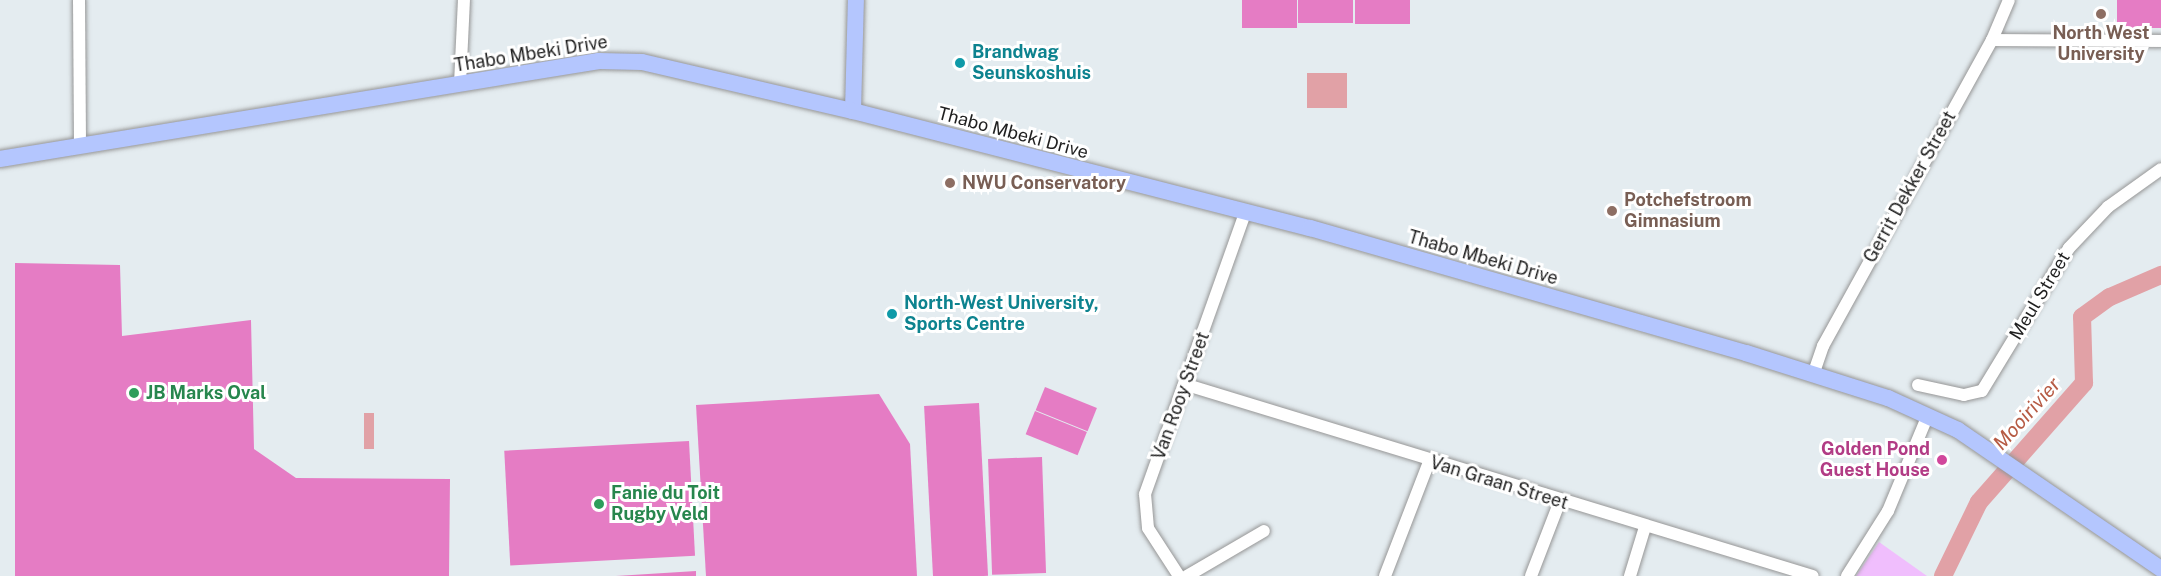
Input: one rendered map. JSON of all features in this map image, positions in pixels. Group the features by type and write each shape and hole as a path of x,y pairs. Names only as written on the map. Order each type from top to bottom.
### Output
{"main road":[{"path":"853,111 856,0"},
{"name":"Thabo Mbeki Drive","path":"0,159 460,84 623,60 853,111 1246,211 1813,375 1928,415 1988,450 2161,569"}],"street":[{"path":"79,0 80,146"},
{"path":"460,84 464,0"},
{"name":"Gerrit Dekker Street","path":"1813,375 1823,346 1879,239 1992,40 2009,0"},
{"path":"1992,40 2161,41"},
{"name":"Meul Street","path":"1918,385 1964,396 1982,391 2068,248 2108,207 2161,169"},
{"name":"Van Rooy Street","path":"1179,576 1148,528 1145,494 1187,385 1246,211"},
{"name":"Van Graan Street","path":"1187,385 1429,462 1813,576"},
{"path":"1847,576 1888,511 1928,415"},
{"path":"1385,576 1429,462"},
{"path":"1531,576 1560,501"},
{"path":"1630,576 1645,527"},
{"path":"1187,576 1264,531"}],"shaded area":[{"path":"1242,0 1297,0 1297,28 1242,28"},
{"path":"1298,0 1353,0 1353,23 1298,23"},
{"path":"1355,0 1410,0 1410,24 1355,24"},
{"path":"2117,0 2161,0 2161,28 2117,28"},
{"path":"1307,73 1347,73 1347,108 1307,108"},
{"name":"JB Marks Oval","path":"15,263 120,265 122,336 251,320 254,449 296,478 450,479 449,576 15,576"},
{"path":"1045,387 1097,408 1088,431 1036,410"},
{"path":"879,394 910,444 917,576 706,576 696,405"},
{"path":"979,403 988,576 933,576 924,406"},
{"path":"1035,411 1087,432 1078,455 1026,434"},
{"path":"364,413 374,413 374,449 364,449"},
{"name":"Fanie du Toit Rugby Veld","path":"689,441 695,556 510,566 504,451"},
{"path":"1042,457 1046,573 992,575 988,459"},
{"path":"1879,542 1927,576 1856,576"},
{"path":"696,571 696,576 616,576"}],"waterway":[{"name":"Mooirivier","path":"1943,576 1979,502 2084,383 2082,317 2110,297 2161,275"}],"place":[{"name":"North West University","path":"2101,14"},
{"name":"Brandwag Seunskoshuis","path":"960,63"},
{"name":"NWU Conservatory","path":"950,183"},
{"name":"Potchefstroom Gimnasium","path":"1612,211"},
{"name":"North-West University, Sports Centre","path":"892,314"},
{"name":"JB Marks Oval","path":"134,393"},
{"name":"Golden Pond Guest House","path":"1942,460"},
{"name":"Fanie du Toit Rugby Veld","path":"599,504"}]}
